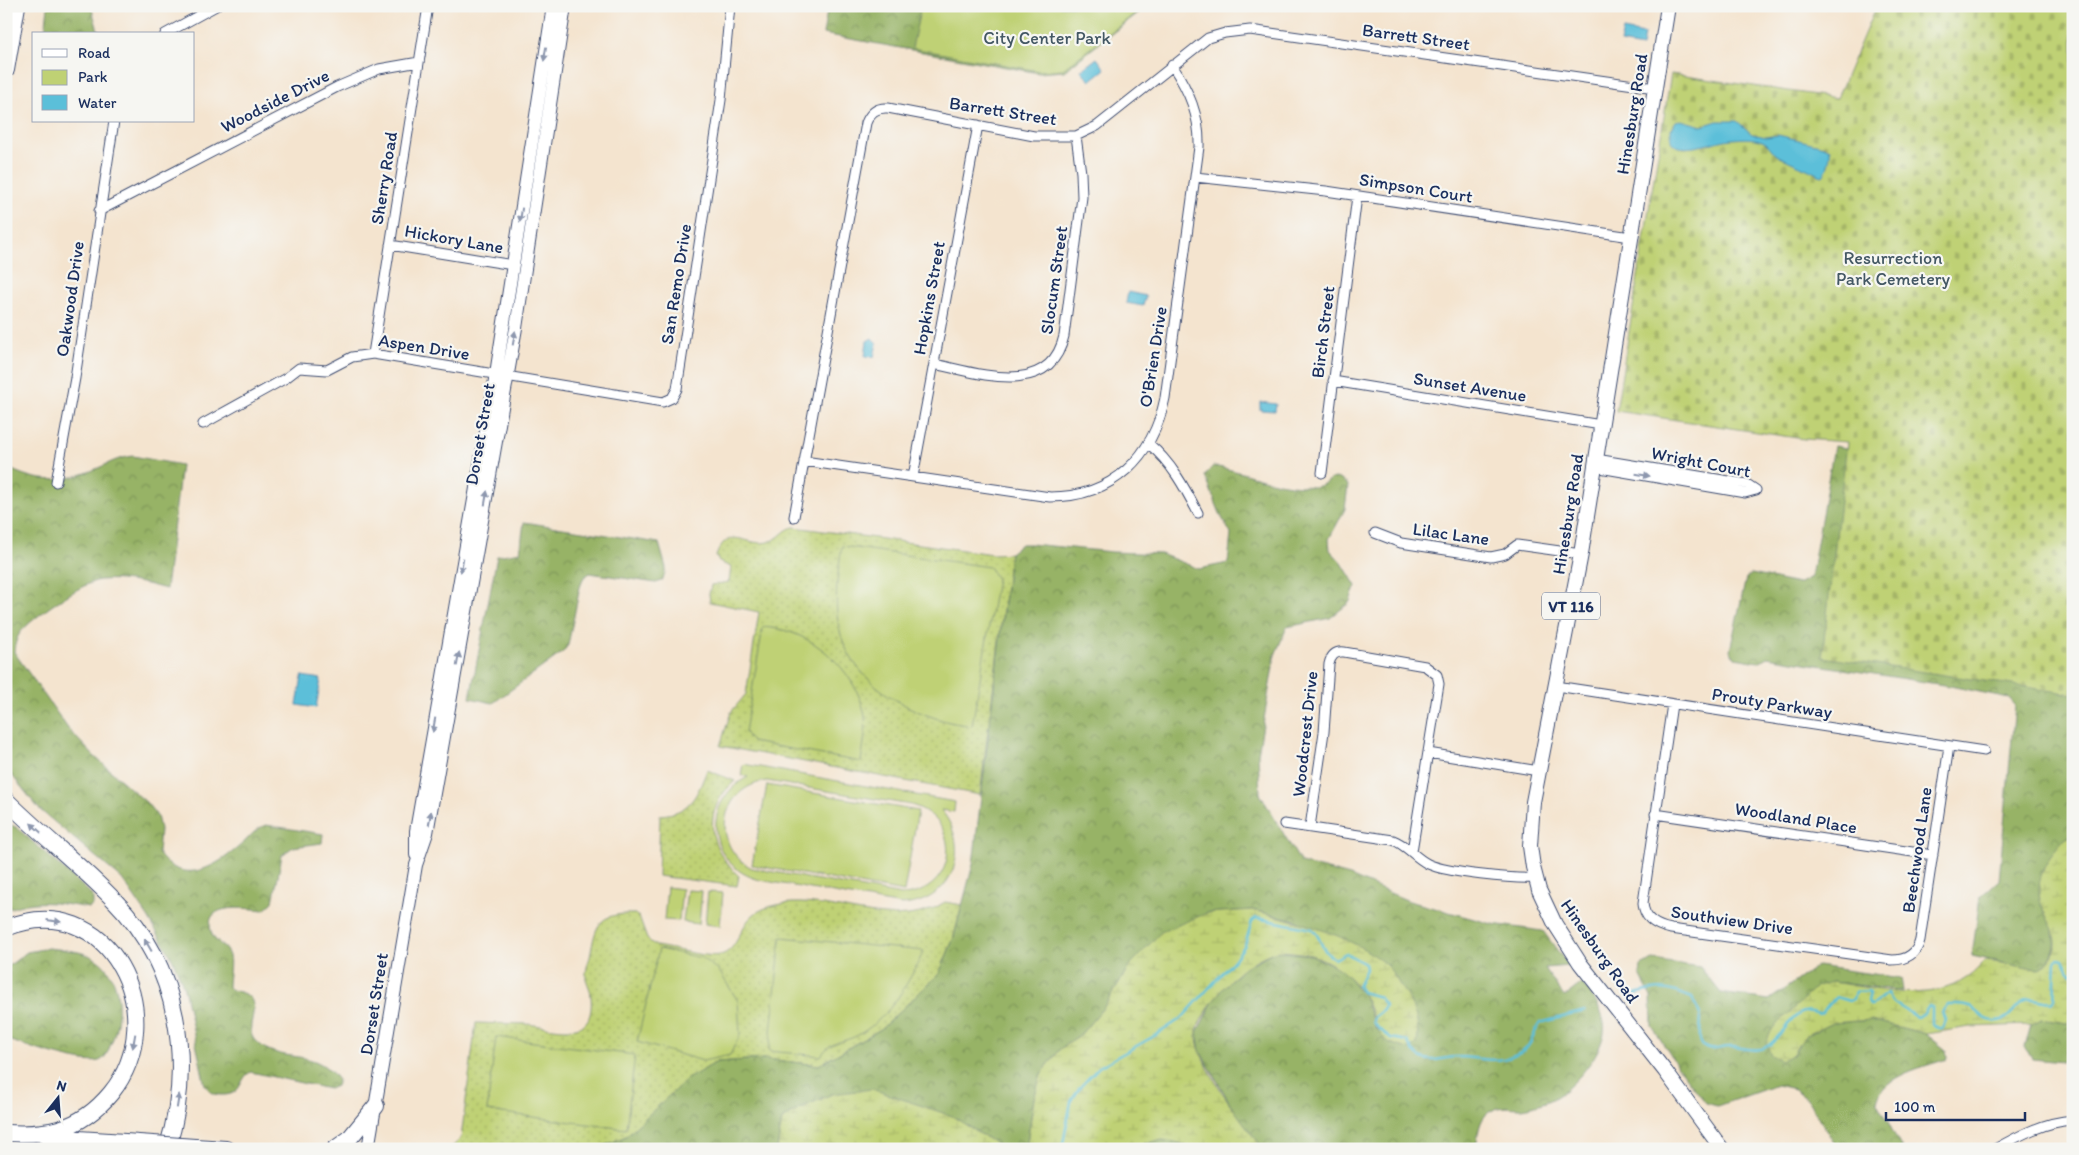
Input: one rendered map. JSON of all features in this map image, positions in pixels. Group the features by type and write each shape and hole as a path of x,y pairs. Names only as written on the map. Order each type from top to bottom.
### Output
{"highway":[{"path":"6,70 17,6"},
{"path":"6,800 116,901 136,926 156,961 173,1006 180,1056 180,1093 167,1149"},
{"path":"6,928 24,922 44,920 64,922 89,932 110,950 120,966 132,991 136,1018 134,1045 126,1069 113,1090 101,1104 87,1116 64,1128 40,1132 9,1133"},
{"path":"335,1149 349,1139 376,1106"},
{"path":"9,1133 226,1149"}],"main road":[{"name":"Dorset Street","path":"502,376 513,265 553,6"},
{"name":"Dorset Street","path":"368,1149 416,865 427,833 565,6"},
{"name":"Hinesburg Road","path":"1668,6 1581,554 1539,771 1530,836 1535,878 1549,914 1580,963 1665,1071 1722,1149"}],"street":[{"path":"169,32 216,6"},
{"name":"Sherry Road","path":"373,354 428,6"},
{"name":"San Remo Drive","path":"502,376 663,402 672,398 675,394 719,109 730,6"},
{"name":"Barrett Street","path":"794,517 868,117 877,109 888,108 1034,136 1076,136 1097,126 1208,38 1225,33 1250,30 1655,88"},
{"name":"Woodside Drive","path":"99,211 337,87 378,70 419,62"},
{"name":"O'Brien Drive","path":"804,461 1039,496 1069,496 1091,490 1112,480 1130,466 1149,444 1158,424 1165,398 1199,139 1195,110 1188,91 1172,65"},
{"name":"Oakwood Drive","path":"56,482 75,378 114,122"},
{"name":"Hopkins Street","path":"913,477 978,125"},
{"name":"Slocum Street","path":"934,364 994,376 1020,377 1039,372 1053,360 1062,344 1064,336 1082,197 1076,136"},
{"name":"Simpson Court","path":"1195,177 1357,196 1631,237"},
{"name":"Birch Street","path":"1322,473 1357,196"},
{"name":"Hickory Lane","path":"390,245 513,265"},
{"name":"Aspen Drive","path":"203,424 286,378 299,368 327,370 352,357 373,354 502,376"},
{"name":"Sunset Avenue","path":"1333,381 1601,425"},
{"path":"1149,444 1166,460 1186,490 1198,513"},
{"name":"Wright Court","path":"1595,463 1747,484 1756,490 1745,492 1595,463"},
{"name":"Lilac Lane","path":"1375,533 1401,542 1491,557 1505,554 1517,546 1581,554"},
{"name":"Woodcrest Drive","path":"1310,827 1323,740 1329,664 1336,653 1344,652 1424,666 1434,671 1439,679 1439,684 1412,851"},
{"name":"Prouty Parkway","path":"1556,686 1984,751"},
{"name":"Southview Drive","path":"1672,704 1643,903 1644,912 1653,923 1672,929 1892,960 1899,960 1910,956"},
{"name":"Beechwood Lane","path":"1910,956 1918,947 1920,940 1949,746"},
{"path":"1428,753 1539,771"},
{"name":"Woodland Place","path":"1655,814 1933,856"},
{"path":"1284,824 1388,839 1398,842 1423,861 1436,867 1514,878 1535,878"},
{"path":"1995,1149 2038,1128 2073,1120"}],"green space":[{"path":"48,6 91,6 98,32 45,32"},
{"name":"City Center Park","path":"828,6 1147,6 1064,71 1039,73 823,34"},
{"name":"City Center Park","path":"921,6 1145,6 1063,69 1039,71 912,48"},
{"name":"Resurrection Park Cemetery","path":"1876,6 2073,6 2073,694 1822,657 1847,442 1804,439 1616,411 1671,74 1837,98"},
{"path":"2073,258 2073,835 2068,837 2041,905 2050,922 2055,946 2053,954 2040,969 2025,968 1972,956 1980,897 1999,880 2015,705 2009,698 1950,686 1767,657 1759,662 1735,658 1730,650 1746,578 1752,574 1798,584 1811,577 1834,446 1906,458"},
{"path":"133,456 181,465 166,589 125,580 100,580 92,582 57,602 34,619 20,633 14,652 69,730 94,756 147,803 157,816 160,829 158,853 168,864 178,869 189,871 211,866 222,860 256,831 266,825 323,834 322,843 293,847 282,855 273,902 264,910 232,908 223,910 216,912 210,924 213,936 225,948 229,956 228,987 251,999 253,1011 251,1034 254,1040 270,1051 310,1059 320,1063 338,1080 336,1086 329,1089 251,1072 244,1078 234,1093 218,1095 210,1091 205,1085 184,988 173,960 148,917 122,879 39,809 6,768 6,467 18,473 51,480 84,474 118,459"},
{"path":"1213,466 1268,481 1291,485 1316,487 1335,478 1348,485 1345,509 1329,539 1330,550 1342,563 1356,586 1349,603 1330,618 1287,627 1275,655 1258,754 1260,794 1301,863 1350,876 1409,901 1492,924 1543,931 1569,966 1545,968 1564,997 1582,983 1601,1012 1604,1034 1594,1057 1586,1069 1565,1090 1546,1102 1520,1108 1502,1107 1491,1111 1483,1118 1481,1123 1476,1149 1264,1149 1239,1119 1200,1051 1197,1032 1217,994 1244,968 1275,951 1311,955 1342,969 1364,996 1376,1030 1412,1006 1387,965 1295,920 1252,910 1207,913 1130,965 1104,1007 1081,1034 1060,1049 1041,1074 1034,1099 1026,1149 1004,1149 955,1118 832,1094 801,1108 782,1120 777,1149 597,1149 626,1136 687,1079 717,1062 765,1059 819,1065 881,1029 939,974 953,940 973,864 1010,553 1021,544 1031,544 1112,552 1161,554 1199,569 1228,563 1231,534 1221,516 1205,476"},
{"path":"524,522 659,543 666,568 663,580 656,583 590,573 584,577 580,587 568,645 563,652 493,703 470,698 497,556 520,552"},
{"path":"794,527 993,554 1010,553 980,795 720,746 731,712 746,694 759,612 710,602 711,585 729,582 731,567 719,562 716,556 721,546 727,540 733,538 763,543 774,540"},
{"path":"842,546 989,567 997,579 972,726 945,721 912,709 883,691 859,669 843,641 838,618 837,582"},
{"path":"763,627 787,631 803,637 837,662 846,673 854,685 864,711 866,723 861,762 752,742 745,732"},
{"path":"743,764 955,802 954,812 941,810 951,825 956,840 956,856 953,871 945,884 934,894 920,902 902,905 760,880 743,873 729,862 720,848 716,833 717,817 722,802 732,788 748,777 741,775","holes":["767,781 911,805 928,813 940,825 946,840 947,855 943,870 934,882 920,891 902,895 752,868 739,858 730,846 726,833 726,819 730,806 738,794 751,786"]},
{"path":"707,770 735,781 724,793 717,805 713,817 713,829 715,842 721,854 739,876 737,886 658,876 660,815 671,814 686,806 696,795"},
{"path":"767,785 918,811 904,892 752,865"},
{"path":"6,823 16,827 88,891 93,897 93,905 89,908 57,903 37,903 6,910"},
{"path":"2073,835 2073,1024 2041,1019 2031,1025 1970,1027 1926,1034 1871,1020 1832,1023 1805,1036 1792,1055 1781,1060 1771,1055 1766,1043 1772,1029 1817,986 1832,982 1884,990 1919,992 1953,986 1970,975 1985,961 2040,969 2050,959 2055,949 2056,940 2041,903 2039,887 2041,877 2047,861 2057,847"},
{"path":"667,887 682,889 679,921 664,920"},
{"path":"687,890 702,891 699,924 683,922"},
{"path":"708,892 723,893 720,926 705,924"},
{"path":"945,902 962,905 953,940 939,974 881,1029 819,1065 765,1059 717,1062 650,1114 626,1136 597,1149 450,1149 461,1138 476,1023 526,1024 563,1029 577,1028 583,1025 589,1018 591,1009 590,990 586,979 587,968 597,929 600,923 606,919 622,914 635,914 639,917 647,939 656,946 714,956 730,950 746,923 754,914 775,905 792,903 811,904 870,913 909,915 927,911"},
{"path":"1252,910 1305,924 1340,937 1372,954 1386,965 1391,970 1413,1010 1418,1029 1417,1044 1410,1049 1388,1042 1378,1030 1364,996 1354,982 1327,961 1308,954 1277,951 1243,969 1226,985 1202,1018 1197,1032 1198,1044 1203,1059 1212,1075 1245,1125 1264,1149 1191,1149 1179,1143 1163,1140 1145,1143 1138,1149 1026,1149 1034,1099 1041,1074 1060,1049 1081,1034 1104,1007 1130,965 1161,932 1207,913"},
{"path":"781,937 924,951 912,975 890,1008 881,1018 860,1034 833,1044 821,1056 769,1051"},
{"path":"48,948 73,951 91,956 105,967 112,977 118,1000 117,1024 108,1051 105,1057 99,1061 81,1061 68,1058 6,1039 6,968 27,952"},
{"path":"659,949 702,958 719,971 738,1001 740,1035 730,1055 703,1061 637,1042"},
{"path":"1653,960 1700,967 1721,993 1769,1000 1817,966 1901,978 1903,991 1832,982 1792,1056 1805,1036 1832,1023 1871,1020 1926,1034 1946,1050 1947,1059 1896,1078 1881,1092 1877,1101 1902,1149 1838,1149 1807,1099 1794,1089 1777,1085 1717,1106 1706,1103 1678,1067 1652,1026 1651,997 1640,975 1641,966"},
{"path":"2041,1019 2073,1024 2073,1063 2032,1059 2025,1047 2031,1025"},
{"path":"496,1037 635,1055 626,1129 487,1111"},
{"path":"872,1089 952,1116 1004,1149 777,1149 782,1120 801,1108 832,1094"},
{"path":"1163,1140 1179,1143 1191,1149 1138,1149 1145,1143"},
{"path":"6,1144 112,1149 6,1149"}],"water":[{"path":"1623,30 1644,34 1642,47 1620,43"},
{"path":"1097,58 1105,69 1090,81 1081,70"},
{"path":"1681,120 1702,126 1717,121 1737,121 1752,134 1766,137 1778,135 1824,146 1830,149 1827,168 1823,176 1819,175 1780,157 1767,144 1755,139 1741,138 1691,147 1676,146 1671,141 1671,129 1676,121"},
{"path":"1128,292 1146,296 1143,306 1126,303"},
{"path":"872,338 877,343 874,357 865,356 867,341"},
{"path":"1260,402 1276,404 1275,411 1260,410"},
{"path":"302,676 321,679 316,708 297,705"}],"waterway":[{"path":"1062,1149 1071,1102 1080,1087 1099,1067 1182,1018 1235,959 1245,945 1252,921 1256,918 1312,929 1326,951 1335,959 1346,953 1365,964 1366,969 1358,986 1362,992 1379,997 1385,1005 1383,1010 1374,1017 1373,1022 1391,1038 1407,1041 1411,1049 1419,1057 1426,1059 1435,1060 1457,1057 1490,1060 1505,1059 1522,1052 1528,1046 1540,1023 1585,1011"},
{"path":"1633,995 1650,990 1663,989 1692,998 1700,1015 1700,1040 1703,1046 1709,1049 1733,1047 1756,1050 1771,1044 1795,1017 1809,1011 1818,1014 1822,1013 1836,997 1849,1001 1853,999 1855,992 1868,991 1870,993 1868,1001 1870,1005 1887,993 1892,1002 1917,1017 1923,1015 1929,1006 1932,1007 1932,1024 1937,1028 1942,1028 1945,1020 1942,1012 1947,1005 1967,1006 1986,1019 1999,1021 2008,1017 2025,1000 2034,999 2051,1002 2054,999 2056,961 2059,958 2063,959 2070,973 2073,972"}]}
